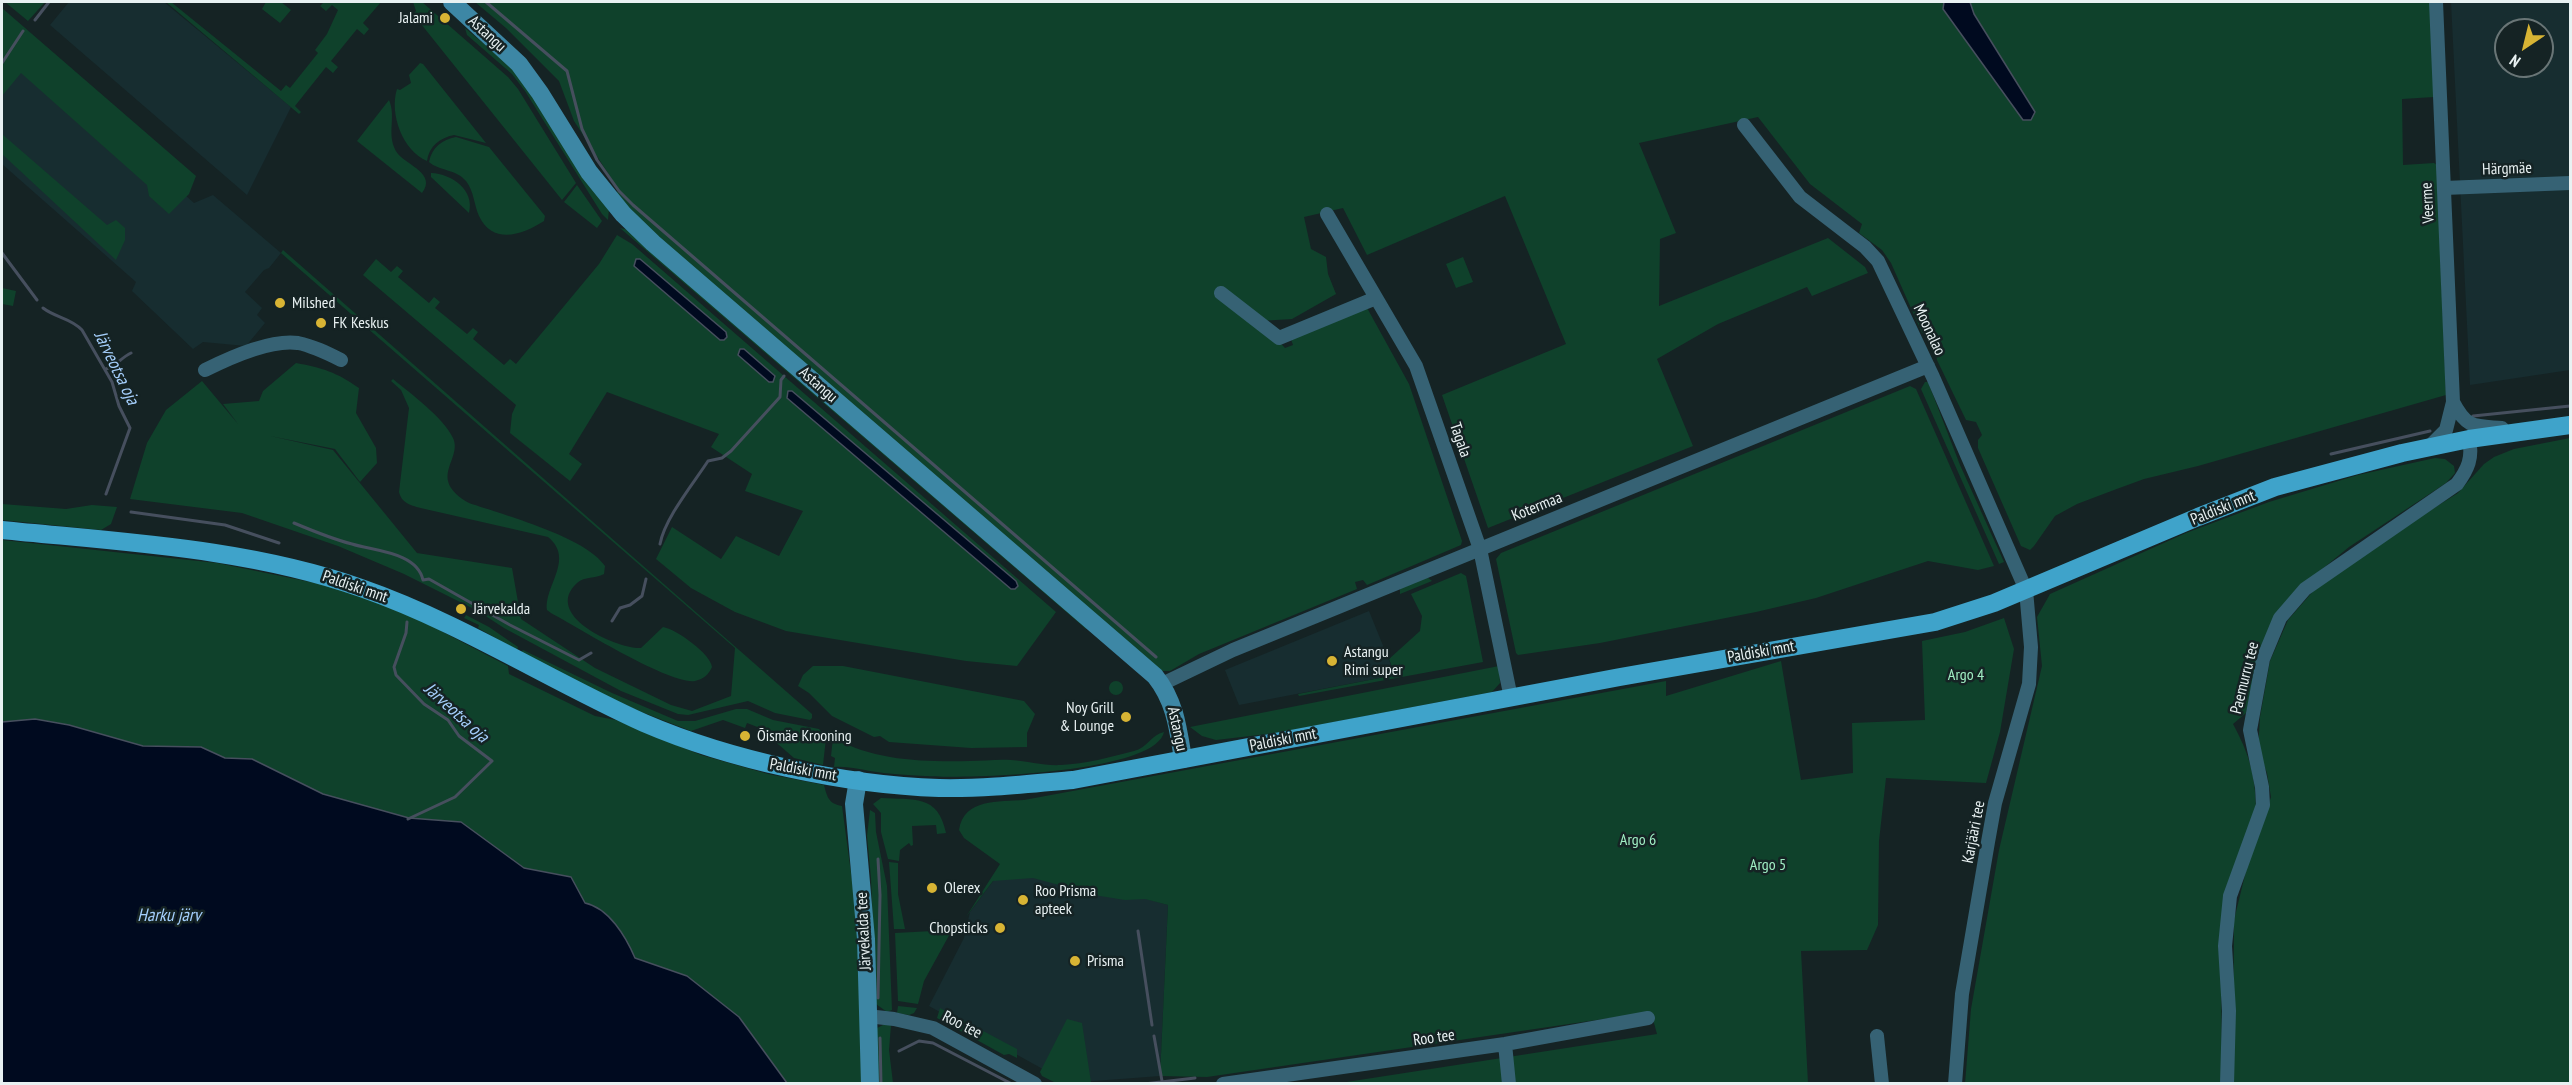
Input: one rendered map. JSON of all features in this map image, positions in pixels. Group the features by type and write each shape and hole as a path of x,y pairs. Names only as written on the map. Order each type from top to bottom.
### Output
{"main road":[{"name":"Paldiski mnt","path":"2,530 197,552 320,574 412,607 578,692 686,740 766,763 858,780 939,788 1011,786 1073,780 1935,622 1994,603 2275,487 2402,453 2469,439 2571,425"}],"street":[{"name":"Astangu","path":"452,2 519,64 540,93 589,172 618,207 653,243 1117,642 1162,684 1174,708 1183,759"},
{"name":"Veerme","path":"2428,448 2446,430 2453,402 2436,2"},
{"name":"Moonalao","path":"1744,125 1800,197 1865,247 1878,261 1928,366 2026,590"},
{"name":"Härgmäe","path":"2444,188 2571,183"},
{"name":"Tagala","path":"1327,214 1416,366 1480,549 1511,698"},
{"path":"1221,293 1279,338 1376,298"},
{"path":"205,370 230,358 276,344 296,343 315,348 341,360"},
{"name":"Kotermaa","path":"1162,684 1208,660 1928,366"},
{"path":"2453,402 2460,415 2474,426 2522,431"},
{"name":"Paemurru tee","path":"2228,1083 2229,1011 2225,946 2230,896 2263,805 2262,787 2250,730 2263,659 2280,618 2306,589 2457,484 2468,470 2472,453 2469,439"},
{"name":"Karjääri tee","path":"1955,1083 1962,994 1995,803 2029,684 2031,647 2026,590"},
{"name":"Järvekalda tee","path":"858,780 854,804 866,939 870,1083"},
{"name":"Roo tee","path":"867,1016 894,1019 933,1028 1035,1083"},
{"name":"Roo tee","path":"1223,1083 1505,1044 1648,1018"},
{"path":"1877,1036 1882,1083"},
{"path":"1505,1044 1509,1083"}],"shaded area":[{"path":"69,2 164,2 291,107 247,195 50,25"},
{"path":"2451,2 2570,2 2570,370 2470,385"},
{"path":"2,25 27,55 194,203 213,195 281,253 245,292 262,308 257,315 265,323 246,346 203,342 193,349 132,291 136,282 2,164"},
{"path":"1369,611 1395,675 1239,705 1225,670"},
{"path":"1009,860 1168,905 1160,1076 1068,1083 929,1006 964,938 970,912"}],"green space":[{"path":"5,2 45,2 28,21"},
{"path":"166,2 171,2 281,91 286,85 290,88 318,53 315,50 327,34 338,10 332,5 326,11 320,6 324,2 381,2 363,23 369,29 364,35 357,29 331,61 338,67 333,73 326,67 295,106 301,112 299,114"},
{"path":"266,2 281,2 291,10 280,23 262,9"},
{"path":"413,2 422,2 508,77 518,89 576,183 562,200 413,14 416,11"},
{"path":"475,2 1944,2 1943,9 2023,119 2035,112 1974,14 1970,2 2430,2 2434,97 2402,99 2403,165 2434,163 2437,165 2446,395 2198,466 2144,479 2114,490 2077,504 2055,516 2030,550 2021,546 1978,448 1978,440 1982,435 1976,422 1966,420 1937,360 1936,354 1943,346 1936,333 1930,336 1922,333 1891,263 1882,250 1859,233 1862,224 1810,184 1758,117 1639,143 1676,233 1660,239 1659,306 1828,238 1865,267 1868,273 1812,296 1807,287 1718,324 1657,359 1693,446 1488,528 1442,395 1566,344 1505,196 1367,255 1343,208 1304,217 1311,249 1326,257 1328,274 1336,294 1292,319 1260,321 1285,348 1293,345 1290,336 1366,306 1409,384 1462,541 1461,545 1367,585 1363,580 1355,582 1357,589 1199,654 1170,671 1162,671 655,236 615,194 619,190 574,121 559,81 506,28"},
{"path":"2,8 196,176 189,194 169,214 149,196 147,185 21,73 2,96"},
{"path":"465,28 513,68 609,209 608,220 525,91 512,74 467,35"},
{"path":"420,63 486,143 454,135 449,136 433,147 427,161 411,149 400,131 395,99 397,89 400,90 411,83 409,75"},
{"path":"389,100 394,147 402,158 423,175 426,186 422,193 357,141"},
{"path":"2,134 107,225 116,220 125,228 125,240 116,260 2,154"},
{"path":"456,137 489,147 545,216 544,221 527,230 509,235 492,231 485,225 479,216 471,189 466,181 457,174 429,162 438,145"},
{"path":"431,173 447,176 465,190 469,197 469,213 431,177"},
{"path":"577,185 602,221 597,228 564,202"},
{"path":"620,228 630,230 1090,627 1086,629"},
{"path":"617,235 632,244 1056,612 1017,666 966,661 786,631 735,612 691,588 656,559 672,527 721,559 736,536 779,556 803,511 745,491 752,474 711,447 719,434 607,392 569,454 582,464 570,481 510,433 512,414 516,405 363,275 376,259 391,272 397,266 403,271 398,277 429,303 434,297 440,302 435,308 467,334 473,328 478,332 473,339 504,365 510,359 516,364 599,264"},
{"path":"283,250 812,714 812,718 810,720 775,713 748,701 688,715 678,714 621,691 504,628 478,611 404,574 338,546 242,513 130,499 147,443 166,410 202,381 238,424 223,404 259,401 263,391 296,363 322,369 336,374 359,388 356,413 376,448 377,463 360,482 335,449 270,436 333,450 417,553 512,568 521,619 595,668 671,705 692,711 731,696 735,648 281,253"},
{"path":"1463,257 1473,282 1456,288 1446,264"},
{"path":"2,288 16,291 13,306 2,304"},
{"path":"393,379 434,414 453,438 454,454 448,477 456,494 469,503 563,536 595,555 605,566 604,574 580,581 569,595 569,607 575,618 601,636 630,647 641,648 663,627 669,629 692,643 706,656 712,667 708,674 695,681 683,680 666,674 623,654 547,610 547,601 559,563 556,545 548,537 417,507 403,500 399,492 409,408 401,390 391,381"},
{"path":"1925,382 1928,382 1960,465 2004,562 1999,564 1921,389"},
{"path":"1910,386 1916,389 1994,566 1978,570 1928,561 1816,598 1756,612 1600,643 1518,655 1516,653 1496,559 1501,553"},
{"path":"2570,438 2570,1083 2233,1084 2234,920 2248,863 2271,797 2267,773 2258,750 2260,717 2270,661 2288,620 2315,589 2394,533 2458,493 2484,464 2494,457 2514,449"},
{"path":"2435,458 2445,459 2454,466 2455,473 2446,483 2349,547 2299,588 2256,664 2246,713 2233,724 2250,764 2256,808 2221,967 2222,1083 1965,1084 1971,1009 1999,850 2042,666 2037,617 2050,594 2186,533 2269,502 2358,475"},
{"path":"2,504 66,509 92,505 117,507 111,524 101,530 2,520"},
{"path":"2,540 217,563 325,585 418,619 508,666 509,674 595,716 616,720 701,755 768,774 824,785 829,799 834,804 842,806 860,940 862,1083 730,1083 2,781"},
{"path":"1461,573 1466,576 1483,662 1299,696 1298,694 1395,675 1389,659 1420,631 1422,616 1411,594"},
{"path":"1427,577 1432,581 1400,594 1400,587"},
{"path":"466,615 489,627 518,647 517,650 478,628 479,625 464,618"},
{"path":"2004,618 2014,649 2000,732 1986,783 1886,778 1879,841 1878,925 1867,950 1801,951 1808,1083 1340,1083 1657,1034 1651,1012 1207,1077 1160,1076 1168,905 1145,899 1125,900 1100,896 1033,878 993,881 966,917 1000,864 964,838 959,830 968,812 984,804 1024,800 1666,681 1666,696 1781,661 1801,780 1853,773 1852,723 1925,720 1922,641 1965,632"},
{"path":"523,650 612,693 678,721 695,721 736,709 747,709 773,720 819,729 826,738 823,765 794,758 771,738 773,733 747,723 745,728 723,720 691,731 582,685 521,652"},
{"path":"813,666 843,666 1024,701 1035,714 1027,733 1027,747 971,748 889,742 880,736 874,737 832,716 809,693 798,686 803,675"},
{"path":"1499,666 1500,683 1492,692 1276,733 1216,740 1202,736 1190,727"},
{"path":"1116,681 1121,683 1123,688 1121,693 1116,695 1111,693 1109,688 1111,683"},
{"path":"1164,732 1153,746 1128,757 1055,771 1015,774 946,777 891,774 834,767 835,758 831,756 833,738 835,738 850,746 883,756 936,761 1006,760 1061,765 1098,760 1134,751"},
{"path":"881,798 914,800 931,805 942,820 946,833 937,834 936,825 912,826 913,845 909,843 900,850 899,861 888,859 881,832 881,813 873,804"},
{"path":"870,810 875,813 876,832 887,886 892,1010 887,1012 876,1004 867,836"},
{"path":"889,862 898,863 898,894 905,929 894,929"},
{"path":"952,930 924,981 918,1004 898,1001 895,933"},
{"path":"898,1006 917,1008 909,1015 897,1013"},
{"path":"940,1008 1017,1049 1017,1058 1009,1054 1004,1055 937,1018"},
{"path":"1067,1019 1082,1023 1091,1082 1056,1083 1042,1076 1040,1072"},
{"path":"891,1025 889,1050 893,1083 875,1083 877,1028"}],"water":[{"path":"1944,2 1970,2 1974,14 2035,112 2031,120 2023,120 1943,9"},
{"path":"636,259 640,259 726,332 727,337 720,340 634,266"},
{"path":"740,349 744,349 775,376 773,382 769,382 738,355"},
{"path":"788,391 792,391 1016,581 1018,586 1011,589 787,398"},
{"name":"Harku järv","path":"35,719 69,725 143,746 201,747 225,758 252,759 323,794 409,818 461,822 524,868 571,877 585,903 602,911 616,924 635,958 687,976 739,1017 787,1083 2,1083 2,722"}],"waterway":[{"path":"35,20 49,2"},
{"path":"486,2 567,71 582,129 597,160 619,191 633,205 1156,657"},
{"path":"2,63 23,31"},
{"name":"Järveotsa oja","path":"2,253 37,300"},
{"name":"Järveotsa oja","path":"43,308 82,330 112,382 119,406 130,428 106,494"},
{"path":"106,369 131,353"},
{"path":"660,544 673,512 708,461 722,458 731,451 780,397 781,380 784,376"},
{"path":"2473,416 2570,406"},
{"path":"2331,454 2430,431"},
{"name":"Järveotsa oja","path":"131,512 225,525 279,543"},
{"path":"294,523 337,540 404,558 419,571 423,580 429,579 510,625 579,660 591,653"},
{"path":"612,621 620,608 630,605 642,596 646,579"},
{"name":"Järveotsa oja","path":"407,622 406,633 394,667 396,675 424,704 448,720 459,736 492,761 455,797 408,819"},
{"path":"878,859 880,895 878,998"},
{"path":"1138,931 1152,1025"},
{"path":"1154,1036 1162,1081"},
{"path":"880,1038 881,1084"},
{"path":"899,1051 919,1041 933,1043 1012,1084"},
{"path":"1144,1084 1195,1078"}],"place":[{"name":"Jalami","path":"445,18"},
{"name":"Milshed","path":"280,303"},
{"name":"FK Keskus","path":"321,323"},
{"name":"Järvekalda","path":"461,609"},
{"name":"Astangu Rimi super","path":"1332,661"},
{"name":"Noy Grill & Lounge","path":"1126,717"},
{"name":"Õismäe Krooning","path":"745,736"},
{"name":"Olerex","path":"932,888"},
{"name":"Roo Prisma apteek","path":"1023,900"},
{"name":"Chopsticks","path":"1000,928"},
{"name":"Prisma","path":"1075,961"}],"park label":[{"name":"Argo 4","path":"1966,675"},
{"name":"Argo 6","path":"1638,840"},
{"name":"Argo 5","path":"1768,865"}]}
